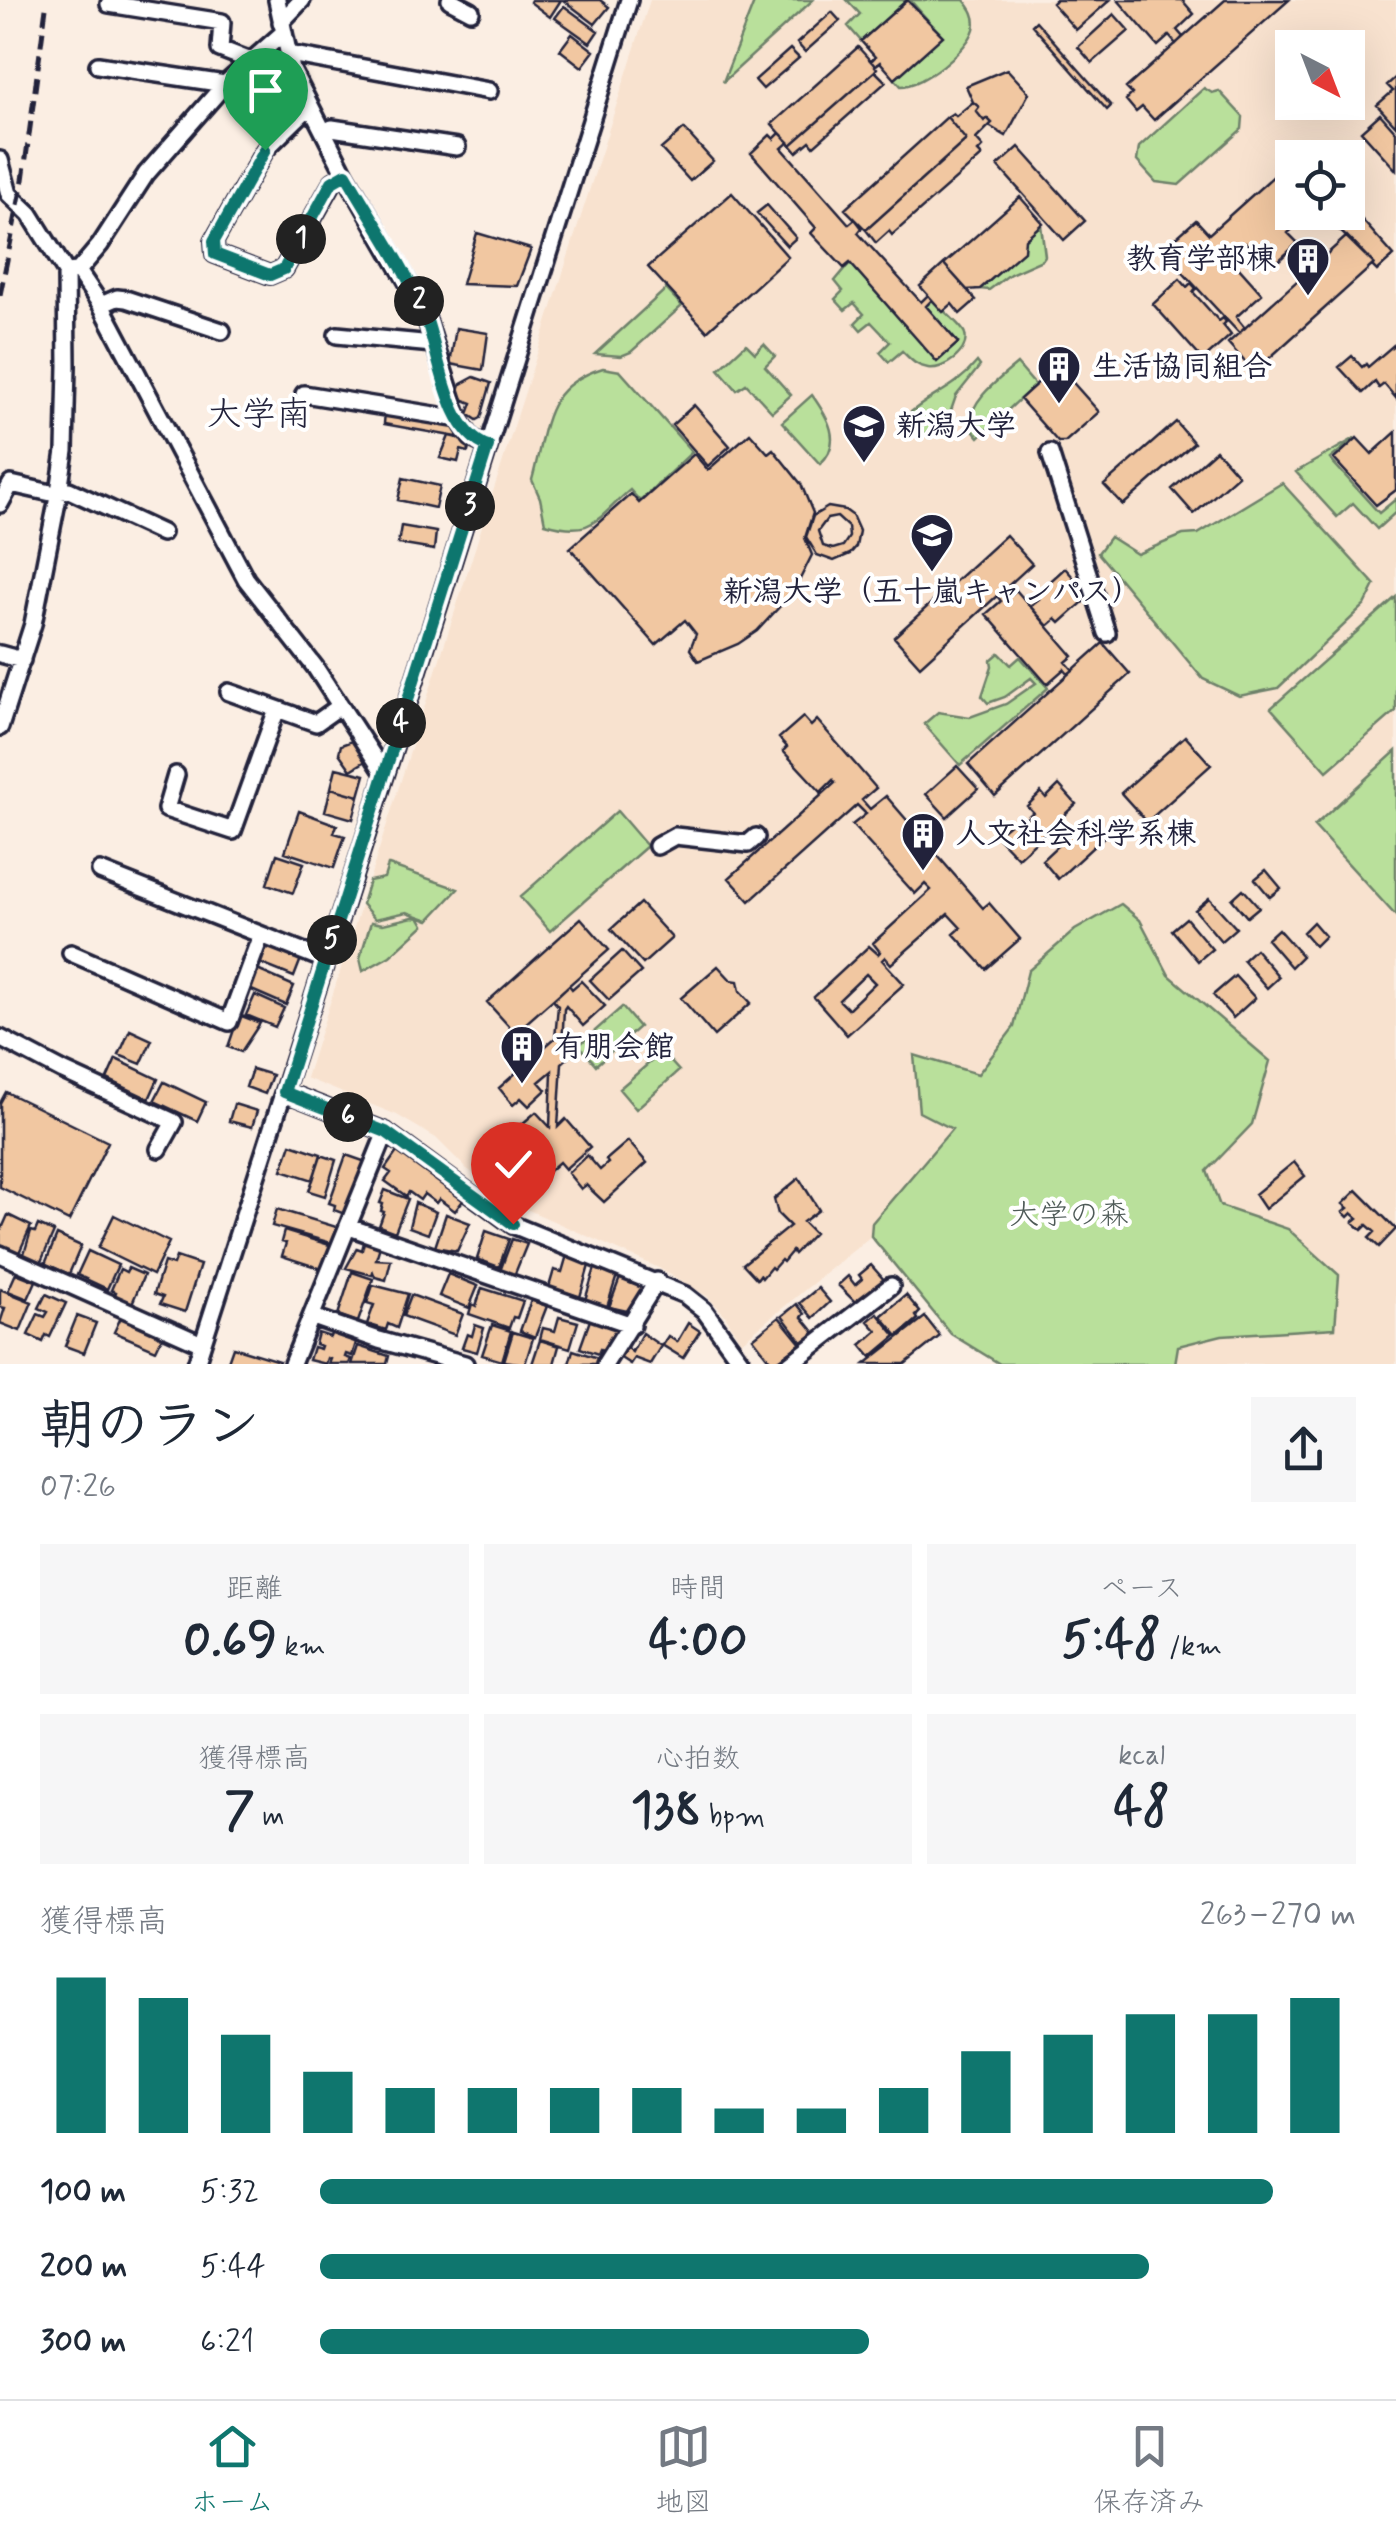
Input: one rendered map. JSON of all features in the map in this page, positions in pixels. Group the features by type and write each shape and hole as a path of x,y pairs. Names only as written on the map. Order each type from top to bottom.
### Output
{"street":[{"path":"277,0 292,70 424,312 459,419 471,438 488,446"},
{"path":"0,727 33,624 59,492 65,451 72,271 100,246 146,174 225,84 282,28 302,0"},
{"path":"450,0 471,10"},
{"path":"196,1364 629,0"},
{"path":"109,4 222,22 220,49 251,60"},
{"path":"288,54 489,92"},
{"path":"98,64 225,84"},
{"path":"310,106 265,150 214,241 215,254 270,275 278,274 332,182 346,174"},
{"path":"324,132 332,128 457,147"},
{"path":"0,160 9,194 30,214 101,305 246,579 315,667 384,773"},
{"path":"101,305 126,299 222,331"},
{"path":"337,334 434,344"},
{"path":"304,394 459,419"},
{"path":"1050,453 1107,633"},
{"path":"0,504 11,484 59,492 69,490 162,532"},
{"path":"0,654 22,660"},
{"path":"229,692 316,723 340,706"},
{"path":"176,775 166,810 232,830 277,709"},
{"path":"657,846 675,836 748,844 756,837"},
{"path":"100,871 325,960"},
{"path":"70,952 229,1022 261,935"},
{"path":"0,1038 63,1072 174,1122 160,1148"},
{"path":"284,1092 386,1132 513,1224 685,1295 704,1310 743,1364"},
{"path":"292,1364 386,1132"},
{"path":"350,1227 632,1325"},
{"path":"0,1254 202,1344"},
{"path":"604,1364 657,1281"},
{"path":"790,1364 891,1286"},
{"path":"313,1317 465,1364"}],"shaded area":[{"name":"新潟大学（五十嵐キャンパス）","path":"650,0 1396,0 1396,1364 1000,1364 951,1334 871,1236 741,1342 725,1315 707,1296 659,1268 524,1208 467,1169 436,1138 397,1115 306,1078"}],"green space":[{"path":"755,0 813,0 723,82"},
{"path":"847,0 907,0 861,41 848,26 860,14"},
{"path":"910,0 964,0 973,13 975,25 963,47 944,65 921,80 901,86 895,79 942,36"},
{"path":"1204,88 1212,93 1219,91 1243,117 1242,129 1179,185 1156,182 1137,161 1139,147"},
{"path":"1041,225 1045,256 1042,260 1010,274 989,290 980,289 1023,251 1025,239"},
{"path":"850,263 937,361 958,343 926,306 932,300 965,334 959,353 934,368 917,364 902,351 889,362 880,352 890,342 871,322 861,330 855,323 864,314 854,303 845,310 835,299 843,291 835,281"},
{"path":"666,289 682,306 631,352 621,356 595,354"},
{"path":"746,344 755,353 764,344 775,356 765,366 791,395 772,412 746,384 737,390 719,369"},
{"path":"977,362 980,366 956,396 940,432 923,434 913,430 905,417"},
{"path":"1017,364 1035,385 979,437 969,425 975,406"},
{"path":"603,368 620,371 692,452 640,501 630,490 584,527 545,523 532,480 550,411 568,386"},
{"path":"812,395 831,429 831,447 820,464 782,422"},
{"path":"1355,438 1330,459 1379,513 1396,499 1396,512 1377,529 1353,503 1337,517 1296,472"},
{"path":"1282,483 1375,585 1365,605 1278,688 1239,696 1203,679 1098,553 1110,537 1137,554 1183,535 1198,534"},
{"path":"1396,597 1396,711 1327,771 1271,708"},
{"path":"999,653 1011,665 1020,657 1048,688 960,765 924,724 938,712 970,717 1006,704 1036,683 1031,678 1005,697 988,703 982,696 991,660"},
{"path":"1396,751 1396,916 1314,826"},
{"path":"617,811 647,846 550,931 520,897"},
{"path":"388,865 458,889 429,920 407,912 375,919 362,904 369,881 384,878"},
{"name":"大学の森","path":"1121,904 1140,920 1169,975 1270,1061 1252,1124 1207,1171 1220,1206 1288,1229 1339,1275 1335,1328 1222,1335 1178,1346 1175,1364 1000,1364 951,1334 871,1236 872,1223 952,1129 919,1112 914,1055 978,1074 1014,1027 1028,971 1075,930"},
{"path":"420,918 424,925 390,956 363,971 360,958 371,922 383,924"},
{"path":"622,1007 639,1027 596,1065 579,1045"},
{"path":"662,1052 679,1071 636,1109 619,1089"}],"building":[{"path":"531,0 561,0 550,17"},
{"path":"563,0 600,0 609,7 595,24"},
{"path":"907,0 943,36 895,79 880,62 875,66 871,61 875,57 861,41"},
{"path":"1110,0 1076,30 1052,3"},
{"path":"1118,0 1182,0 1194,14 1177,30 1183,37 1176,44 1169,36 1158,46"},
{"path":"1225,0 1289,0 1154,120 1142,107 1136,112 1126,100 1132,94 1126,88"},
{"path":"564,6 598,31 590,43 555,18"},
{"path":"832,12 840,21 805,52 797,43"},
{"path":"1114,14 1129,31 1092,63 1078,47"},
{"path":"1036,21 1111,106 1107,110 1032,25"},
{"path":"572,34 594,51 582,67 560,50"},
{"path":"858,47 877,68 875,71 791,145 772,124"},
{"path":"790,49 799,58 763,89 755,80"},
{"path":"1007,69 1029,93 1006,136 989,126 992,123 987,118 984,121 976,111 979,107 966,86"},
{"path":"875,71 886,82 814,146 810,141 797,152 791,145"},
{"path":"1396,77 1396,126 1377,105 1393,91 1387,85"},
{"path":"973,102 984,121 987,118 992,123 976,139 983,147 978,152 982,156 892,235 889,231 876,243 866,230 966,140 947,117 953,113 956,116"},
{"path":"1380,114 1396,132 1396,170 1361,131"},
{"path":"947,117 966,140 866,230 845,209"},
{"path":"684,129 713,161 690,181 661,149"},
{"path":"780,133 789,142 782,148 849,224 855,219 862,228 858,233 921,302 928,295 932,300 926,306 958,343 937,362 850,263 844,268 811,233 816,228 751,153 770,135 774,139"},
{"path":"1019,147 1085,221 1064,240 998,166"},
{"path":"1275,175 1275,230 1291,230 1288,233 1298,243 1277,262 1265,249 1257,255 1246,243 1230,258 1262,294 1236,317 1245,328 1239,333 1162,250 1196,220 1209,234"},
{"path":"732,193 788,257 707,331 648,267"},
{"path":"1020,197 1043,223 1025,239 1024,251 980,289 967,290 944,264"},
{"path":"767,205 796,238 787,246 757,213"},
{"path":"1365,223 1394,256 1377,271 1339,230 1365,230"},
{"path":"477,233 531,249 517,286 462,284"},
{"name":"教育学部棟","path":"1347,236 1374,264 1254,372 1228,343"},
{"path":"944,264 976,300 960,314 952,304 943,312 920,286"},
{"path":"1180,279 1187,287 1191,283 1196,288 1193,292 1219,321 1223,318 1231,335 1203,360 1153,304"},
{"path":"456,328 488,333 483,370 450,364"},
{"path":"1396,343 1396,398 1384,384 1379,388 1375,382 1363,393 1339,367 1352,356 1362,367 1368,367"},
{"name":"生活協同組合","path":"1059,367 1099,412 1065,442 1058,442 1020,399"},
{"path":"474,377 491,383 481,418 477,420 468,414 472,403 458,393 461,384"},
{"path":"694,405 730,446 708,466 672,425"},
{"path":"385,411 460,424 457,437 384,424"},
{"path":"1176,422 1194,443 1123,505 1104,485"},
{"path":"1396,432 1396,490 1376,505 1334,459 1357,438 1372,454"},
{"path":"750,433 768,453 773,449 801,484 813,513 805,538 812,555 794,591 757,631 698,661 690,649 696,634 685,620 656,645 570,548 631,494 639,503 694,454 708,470"},
{"path":"449,436 471,441 468,452 461,450 458,462 440,458"},
{"path":"1216,450 1238,475 1194,514 1172,489"},
{"path":"403,478 440,486 435,508 398,500"},
{"path":"828,507 852,515 859,531 856,547 850,554 834,561 817,555 806,537 813,516","holes":["837,517 848,527 849,537 843,546 823,546 818,531 827,519"]},
{"path":"401,526 436,532 434,550 398,544"},
{"path":"1006,535 1032,564 920,666 894,637"},
{"path":"1065,568 1090,596 1060,623 1056,619 1048,626 1030,606 1039,599 1035,595"},
{"path":"1016,590 1073,656 1066,662 1073,670 1068,674 1064,669 1047,684 986,614 1001,601 997,596 1002,591 1008,597"},
{"path":"1103,643 1130,674 995,796 968,764"},
{"name":"人文社会科学系棟","path":"803,717 811,726 817,720 876,788 862,800 870,809 886,796 983,908 989,903 1020,939 986,969 954,934 961,928 948,914 891,964 885,957 882,960 904,984 847,1035 814,997 869,946 878,954 873,943 931,890 925,884 915,894 852,825 866,814 857,805 750,901 729,878 835,783 833,780 821,792 783,751 787,747 779,738","holes":["866,974 875,983 848,1009 839,1000"]},
{"path":"1185,736 1211,765 1147,822 1121,793"},
{"path":"360,738 372,757 351,770 339,753 341,745"},
{"path":"957,766 978,789 947,817 926,794"},
{"path":"336,768 365,775 359,796 331,788"},
{"path":"1059,785 1076,804 1018,858 996,835 1012,822 1017,827 1033,812 1027,806 1041,792 1046,798"},
{"path":"331,788 359,796 353,819 325,811"},
{"path":"299,811 337,825 334,833 345,836 334,868 285,852"},
{"path":"1088,817 1105,836 1058,879 1042,860"},
{"path":"277,854 304,863 293,893 267,884"},
{"path":"1266,870 1281,888 1270,897 1255,879"},
{"path":"1243,889 1259,907 1247,917 1232,899"},
{"path":"1209,898 1236,928 1221,941 1195,910"},
{"path":"640,903 672,938 643,964 611,929"},
{"path":"581,918 609,950 515,1033 487,1002"},
{"path":"1186,918 1212,949 1198,961 1172,930"},
{"path":"1313,922 1325,936 1315,946 1303,932"},
{"path":"1278,929 1302,956 1291,967 1267,939"},
{"path":"265,945 301,959 294,977 254,961"},
{"path":"1255,949 1279,977 1267,988 1243,960"},
{"path":"622,951 641,972 609,1000 590,980"},
{"path":"718,966 731,980 738,981 740,991 751,1003 714,1036 681,998"},
{"path":"255,969 294,986 286,1005 247,988"},
{"path":"1235,976 1255,998 1233,1018 1213,995"},
{"name":"有朋会館","path":"581,981 605,1006 583,1026 566,1006 564,1009 562,1045 571,1055 562,1063 558,1127 566,1119 590,1147 565,1169 559,1162 530,1188 499,1152 519,1135 515,1130 536,1112 550,1127 552,1071 539,1082 546,1090 529,1106 521,1098 513,1105 499,1088 555,1038 558,1006 553,1000 569,985 572,989"},
{"path":"255,995 284,1008 275,1027 246,1015"},
{"path":"239,1015 260,1023 241,1052 228,1047"},
{"path":"130,1030 152,1040 141,1064 119,1055"},
{"path":"116,1059 158,1079 149,1099 107,1079"},
{"path":"252,1069 272,1075 265,1094 246,1087"},
{"path":"164,1082 206,1102 197,1121 154,1101"},
{"path":"6,1092 108,1142 69,1221 0,1187 0,1103"},
{"path":"234,1104 257,1111 252,1127 229,1121"},
{"path":"628,1141 647,1163 604,1202 586,1185 581,1189 568,1173 587,1155 600,1170"},
{"path":"291,1144 321,1154 313,1180 282,1170"},
{"path":"399,1149 465,1198 455,1211 424,1194 420,1200 409,1192 406,1196 385,1181 391,1173 385,1169"},
{"path":"321,1155 336,1160 325,1196 309,1191"},
{"path":"346,1155 369,1163 350,1216 334,1210 335,1205 329,1203"},
{"path":"1294,1162 1305,1176 1265,1209 1255,1194"},
{"path":"799,1178 819,1210 803,1222 814,1233 794,1254 792,1251 757,1279 743,1264 790,1226 778,1214 774,1199"},
{"path":"385,1190 408,1199 395,1232 379,1226"},
{"path":"1357,1190 1396,1229 1379,1247 1369,1238 1375,1232 1367,1225 1362,1230 1353,1222 1358,1218 1343,1212 1348,1208 1343,1204"},
{"path":"415,1203 436,1212 428,1234 409,1227"},
{"path":"277,1209 343,1229 338,1245 272,1226"},
{"path":"446,1214 470,1223 457,1251 435,1247"},
{"path":"8,1215 31,1226 18,1255 0,1248 0,1233"},
{"path":"114,1215 169,1242 153,1275 98,1248"},
{"path":"38,1225 54,1232 40,1264 23,1257 31,1231 35,1232"},
{"path":"284,1231 333,1246 325,1270 282,1256"},
{"path":"486,1231 509,1239 499,1267 477,1259"},
{"path":"57,1235 81,1246 69,1274 45,1264"},
{"path":"365,1238 381,1243 376,1259 391,1260 386,1280 375,1277 373,1272 372,1275 346,1268 357,1248 362,1250"},
{"path":"512,1239 527,1244 514,1276 500,1271"},
{"path":"88,1251 118,1265 107,1289 77,1275"},
{"path":"567,1255 590,1262 580,1297 549,1287 554,1270 562,1272"},
{"path":"176,1257 200,1265 185,1312 160,1304 163,1297 154,1294 164,1262 173,1265"},
{"path":"596,1265 618,1272 607,1307 585,1300"},
{"path":"871,1265 885,1281 858,1305 838,1285 848,1276 855,1285 862,1279 859,1275"},
{"path":"128,1268 144,1275 131,1306 114,1298 116,1292 111,1290 120,1269 126,1272"},
{"path":"352,1272 373,1279 358,1322 338,1315"},
{"path":"16,1273 36,1281 28,1299 8,1291"},
{"path":"448,1274 478,1286 469,1308 439,1296"},
{"path":"621,1275 647,1285 636,1313 609,1307"},
{"path":"373,1285 408,1294 397,1328 388,1324 386,1330 367,1324 374,1305 367,1303"},
{"path":"482,1288 523,1301 509,1328 469,1314"},
{"path":"818,1288 830,1302 813,1318 800,1303"},
{"path":"0,1289 32,1302 20,1331 0,1323 5,1308 0,1307"},
{"path":"46,1294 66,1303 50,1337 46,1335 43,1342 28,1335 38,1314 45,1317 48,1312 39,1308"},
{"path":"411,1295 463,1314 455,1335 403,1316"},
{"path":"906,1295 920,1312 918,1319 898,1336 881,1316"},
{"path":"531,1300 547,1306 535,1337 520,1331"},
{"path":"797,1304 816,1334 804,1344 782,1316"},
{"path":"877,1313 896,1336 871,1357 861,1345 877,1331 868,1321"},
{"path":"122,1315 164,1333 156,1350 114,1332"},
{"path":"77,1316 96,1323 84,1353 65,1346"},
{"path":"559,1317 578,1322 570,1348 540,1339 543,1328 555,1331"},
{"path":"779,1317 801,1344 773,1364 753,1338"},
{"path":"925,1317 940,1336 905,1364 865,1364"},
{"path":"590,1320 618,1329 607,1351 600,1349 598,1354 580,1348"},
{"path":"688,1323 700,1331 683,1358 662,1345 668,1336 677,1342"},
{"path":"475,1325 484,1328 477,1352 462,1348"},
{"path":"492,1325 511,1331 502,1361 482,1355"},
{"path":"332,1331 357,1339 352,1356 345,1357 351,1359 349,1364 328,1364 327,1358 325,1364 309,1360 313,1347 321,1346 315,1344 318,1333 330,1337"},
{"path":"513,1332 533,1338 525,1364 504,1361"},
{"path":"642,1333 661,1346 650,1364 634,1358 630,1364 619,1357 626,1347 632,1352"},
{"path":"540,1340 559,1346 554,1364 532,1364"},
{"path":"358,1346 389,1356 387,1364 352,1364"},
{"path":"233,1347 279,1361 278,1364 227,1364"},
{"path":"573,1350 598,1358 596,1364 569,1364"}],"railway":[{"path":"0,295 23,180 47,0"}],"place":[{"name":"教育学部棟","path":"1308,297"},
{"name":"生活協同組合","path":"1059,405"},
{"name":"新潟大学","path":"864,464"},
{"name":"新潟大学（五十嵐キャンパス）","path":"932,573"},
{"name":"人文社会科学系棟","path":"923,872"},
{"name":"有朋会館","path":"522,1085"}],"district":[{"name":"大学南","path":"259,415"}],"route":[{"path":"265,150 214,241 215,254 270,275 278,274 332,182 346,174 424,312 459,419 471,438 488,446 284,1092 386,1132 513,1224"}]}
